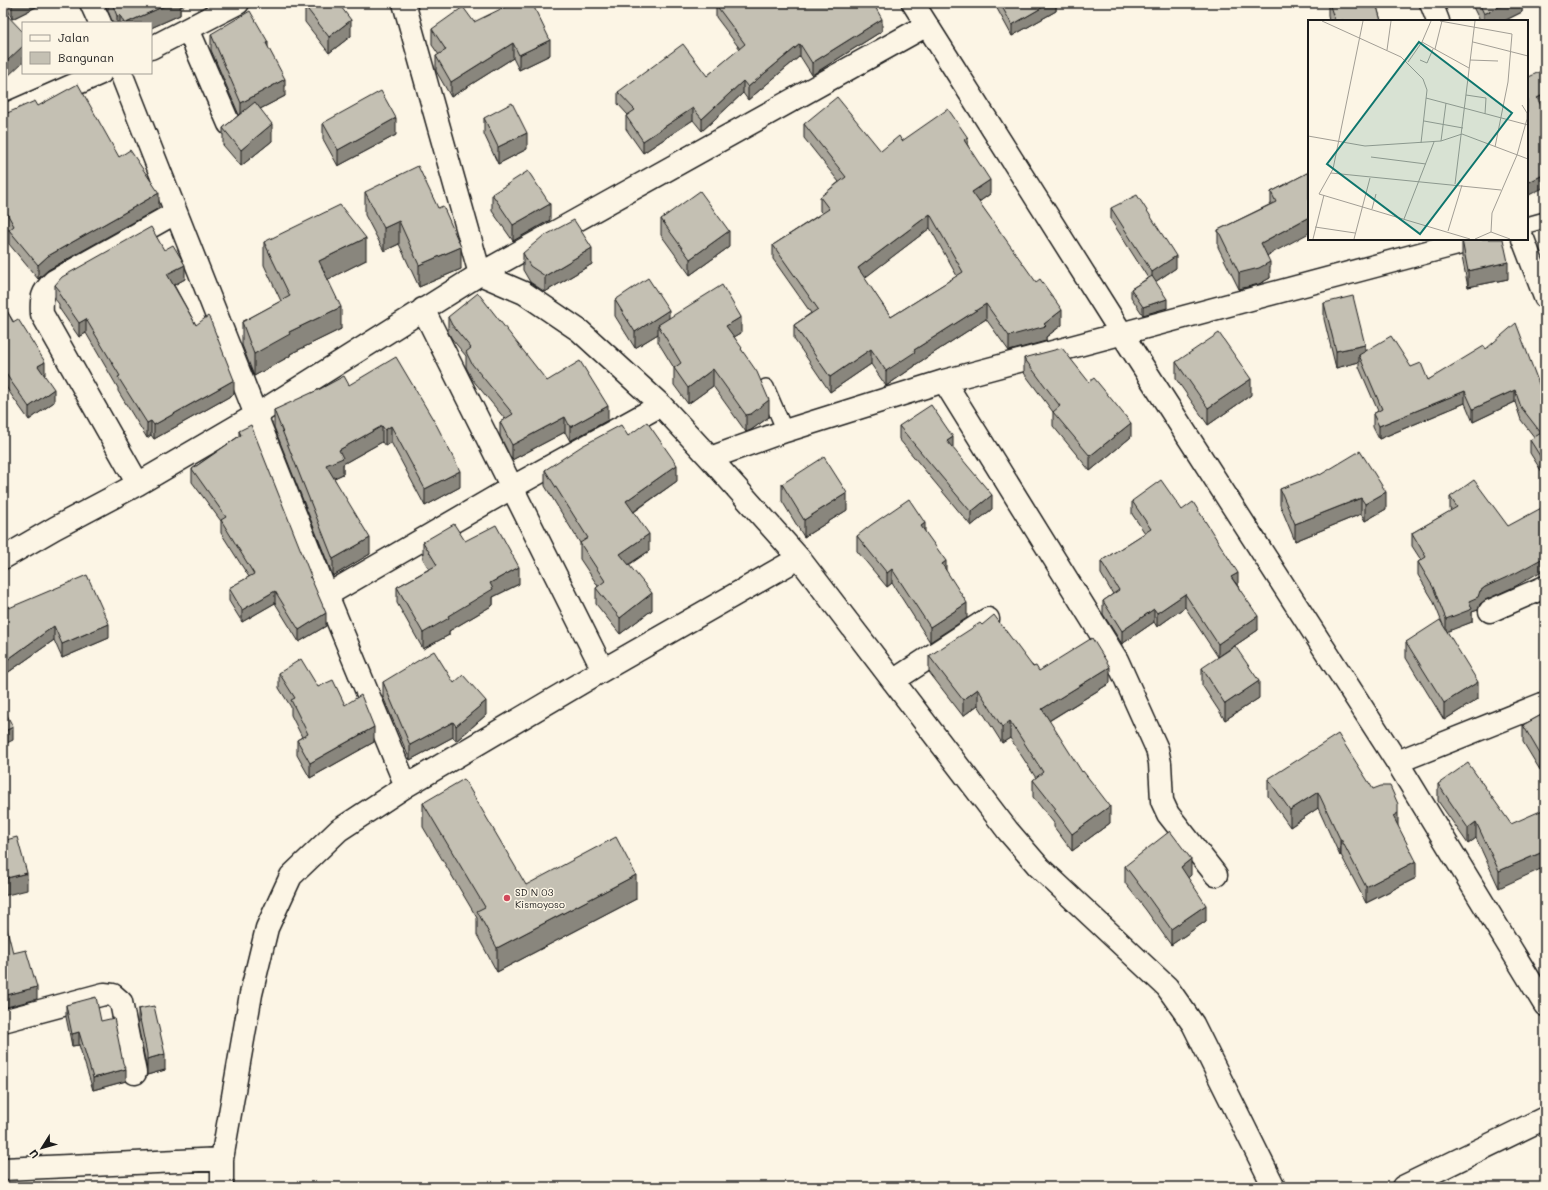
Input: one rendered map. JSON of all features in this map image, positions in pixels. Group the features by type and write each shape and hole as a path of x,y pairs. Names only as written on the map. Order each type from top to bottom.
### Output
{"street":[{"path":"91,3 100,22"},
{"path":"152,47 238,3"},
{"path":"404,3 480,274"},
{"path":"913,3 1122,334 1398,762 1545,1005"},
{"path":"1431,3 1438,20"},
{"path":"3,558 55,528 138,484 256,415 480,274 927,25"},
{"path":"188,29 229,124"},
{"path":"3,116 99,74"},
{"path":"121,74 327,595 406,786"},
{"path":"138,484 42,314 41,299 46,288 54,280 176,213"},
{"path":"710,458 785,431 944,381 1472,240"},
{"path":"1523,240 1545,297"},
{"path":"480,274 524,293 580,331 661,405 799,558 1008,831 1039,867 1168,987 1193,1024 1274,1187"},
{"path":"424,309 511,488 603,670"},
{"path":"944,381 1117,660 1157,749 1160,763 1162,801 1168,814 1216,875"},
{"path":"327,595 511,488 661,405"},
{"path":"222,1187 222,1159 251,994 267,928 291,876 339,830 406,786 603,670 799,558"},
{"path":"1490,611 1545,587"},
{"path":"893,681 988,620"},
{"path":"1398,762 1545,703"},
{"path":"3,1021 104,994 114,995 121,1002 125,1016 134,1073"},
{"path":"1403,1187 1545,1118"},
{"path":"3,1169 222,1159"}],"lane":[{"path":"1528,225 1545,220"},
{"path":"766,387 785,431"}],"building":[{"path":"112,3 171,3 128,22 124,22 120,15 117,16"},
{"path":"309,3 338,3 351,20 329,37 305,6"},
{"path":"513,3 532,3 550,40 519,55 513,43 451,82 436,56 446,50 432,29 463,7 474,22"},
{"path":"719,3 873,3 882,19 812,63 800,44 748,87 743,81 702,119 693,108 643,141 626,116 635,110 618,92 683,44 707,76 745,44 716,5"},
{"path":"1000,3 1050,3 1012,25"},
{"path":"1329,3 1376,3 1381,20 1343,20 1335,20"},
{"path":"1479,3 1507,3 1484,14"},
{"path":"3,11 22,31 22,47 3,63"},
{"path":"250,11 268,42 266,43 285,79 241,103 211,34"},
{"path":"1545,69 1545,94 1537,98 1545,113 1545,174 1528,182 1528,78"},
{"path":"78,84 119,157 130,150 159,193 48,256 38,265 9,230 14,226 3,206 3,117 6,116 5,114 35,101 38,106"},
{"path":"381,91 396,118 338,150 323,123"},
{"path":"837,97 881,151 899,136 902,141 948,109 968,138 964,140 990,180 972,192 1036,282 1040,279 1062,310 1044,324 1046,326 1009,336 986,304 914,350 915,352 886,371 871,349 830,377 794,325 818,309 773,245 829,209 820,197 846,177 804,124","holes":["930,214 963,272 891,317 858,268"]},
{"path":"255,102 272,124 241,150 223,128"},
{"path":"512,103 527,133 498,147 484,118"},
{"path":"418,166 438,208 443,206 461,247 419,265 399,221 384,228 365,192"},
{"path":"528,171 550,204 513,225 492,194"},
{"path":"1308,173 1308,218 1261,243 1270,262 1259,268 1239,273 1218,230 1276,202 1271,192"},
{"path":"700,191 729,231 690,259 661,219"},
{"path":"1137,195 1176,256 1152,272 1111,208"},
{"path":"340,205 366,238 319,261 341,307 289,332 290,334 254,354 242,322 290,296 264,242"},
{"path":"574,220 592,248 545,276 530,266 523,253 542,237"},
{"path":"151,227 164,250 173,245 185,265 167,274 196,325 208,316 210,319 234,380 154,425 151,421 147,423 118,377 120,376 86,319 79,323 59,294 61,292 55,285 62,277"},
{"path":"1462,240 1503,240 1508,262 1468,271"},
{"path":"1152,276 1167,299 1143,307 1131,289"},
{"path":"648,278 669,310 635,332 615,300"},
{"path":"722,285 741,317 726,326 757,372 769,400 751,414 746,415 713,369 688,388 674,368 681,363 658,325"},
{"path":"478,293 547,381 580,361 608,406 570,427 565,417 512,445 500,422 513,414 472,364 466,352 471,348 452,325 448,317"},
{"path":"1353,296 1365,345 1336,351 1324,303"},
{"path":"3,304 13,322 18,319 45,362 38,366 54,389 29,407 3,369"},
{"path":"1516,323 1542,392 1545,390 1545,464 1530,440 1541,433 1521,407 1515,390 1473,409 1465,391 1379,426 1373,414 1382,409 1359,355 1391,336 1411,367 1421,363 1428,380 1484,346 1486,349"},
{"path":"1219,333 1251,379 1208,408 1176,362"},
{"path":"1062,348 1089,382 1094,378 1131,423 1090,456 1053,412 1060,406 1024,358"},
{"path":"396,357 437,426 460,471 425,489 391,426 385,430 382,426 339,450 343,458 326,465 370,538 333,559 274,410 320,389 344,376 349,385"},
{"path":"931,405 953,437 947,441 992,495 971,512 899,426"},
{"path":"647,422 677,465 626,501 649,534 620,554 652,593 620,618 596,588 605,581 580,543 588,538 545,470 582,446 621,425 628,436"},
{"path":"251,425 326,613 299,630 275,591 242,610 229,588 254,574 221,520 226,517 192,469 241,435 239,431"},
{"path":"1360,451 1386,492 1365,504 1361,498 1295,524 1280,489 1319,474 1320,475"},
{"path":"824,457 847,493 804,520 782,484"},
{"path":"1545,471 1545,481 1542,473"},
{"path":"1161,480 1182,510 1193,502 1238,573 1231,577 1258,616 1218,644 1185,594 1157,613 1154,609 1122,631 1103,601 1119,590 1101,561 1151,529 1132,501"},
{"path":"1474,480 1508,526 1545,506 1545,557 1516,573 1485,587 1480,591 1478,597 1469,601 1472,609 1446,619 1433,587 1418,562 1426,557 1412,533 1457,507 1450,497"},
{"path":"909,499 925,523 921,526 946,561 942,564 967,603 930,627 892,569 887,573 857,536"},
{"path":"454,524 465,541 496,525 519,567 490,583 493,589 423,633 397,587 437,565 423,542"},
{"path":"87,575 109,624 62,644 54,626 3,663 3,601 9,608"},
{"path":"994,615 1033,667 1036,666 1039,671 1092,638 1110,667 1042,709 1082,772 1083,771 1110,806 1072,834 1054,810 1056,809 1033,780 1043,772 1010,721 1002,727 978,689 963,700 929,656 980,623 982,625"},
{"path":"1440,620 1478,682 1444,703 1406,642"},
{"path":"1235,646 1259,681 1225,704 1202,668"},
{"path":"434,651 454,683 463,675 486,701 456,726 453,722 410,745 383,682"},
{"path":"301,659 318,687 333,680 345,705 361,695 374,727 310,763 297,740 308,734 291,700 295,698 279,673"},
{"path":"3,707 13,727 3,732"},
{"path":"1545,713 1545,751 1540,754 1523,725"},
{"path":"1338,734 1373,789 1381,786 1390,786 1398,804 1398,813 1393,816 1416,861 1366,887 1340,839 1318,792 1290,810 1268,779"},
{"path":"1468,763 1511,824 1545,809 1545,851 1499,871 1476,822 1468,828 1438,784"},
{"path":"464,779 526,885 616,837 636,875 497,948 477,911 485,907 423,803"},
{"path":"3,831 6,840 17,837 27,873 3,879"},
{"path":"1170,831 1191,859 1181,867 1206,905 1171,929 1125,866"},
{"path":"5,921 13,953 26,950 37,987 3,996 3,922"},
{"path":"96,997 101,1021 114,1018 123,1063 126,1069 93,1078 79,1032 72,1034 66,1005"},
{"path":"154,1006 165,1054 147,1059 138,1009"}],"place":[{"name":"SD N 03 Kismoyoso","path":"507,898"}]}
